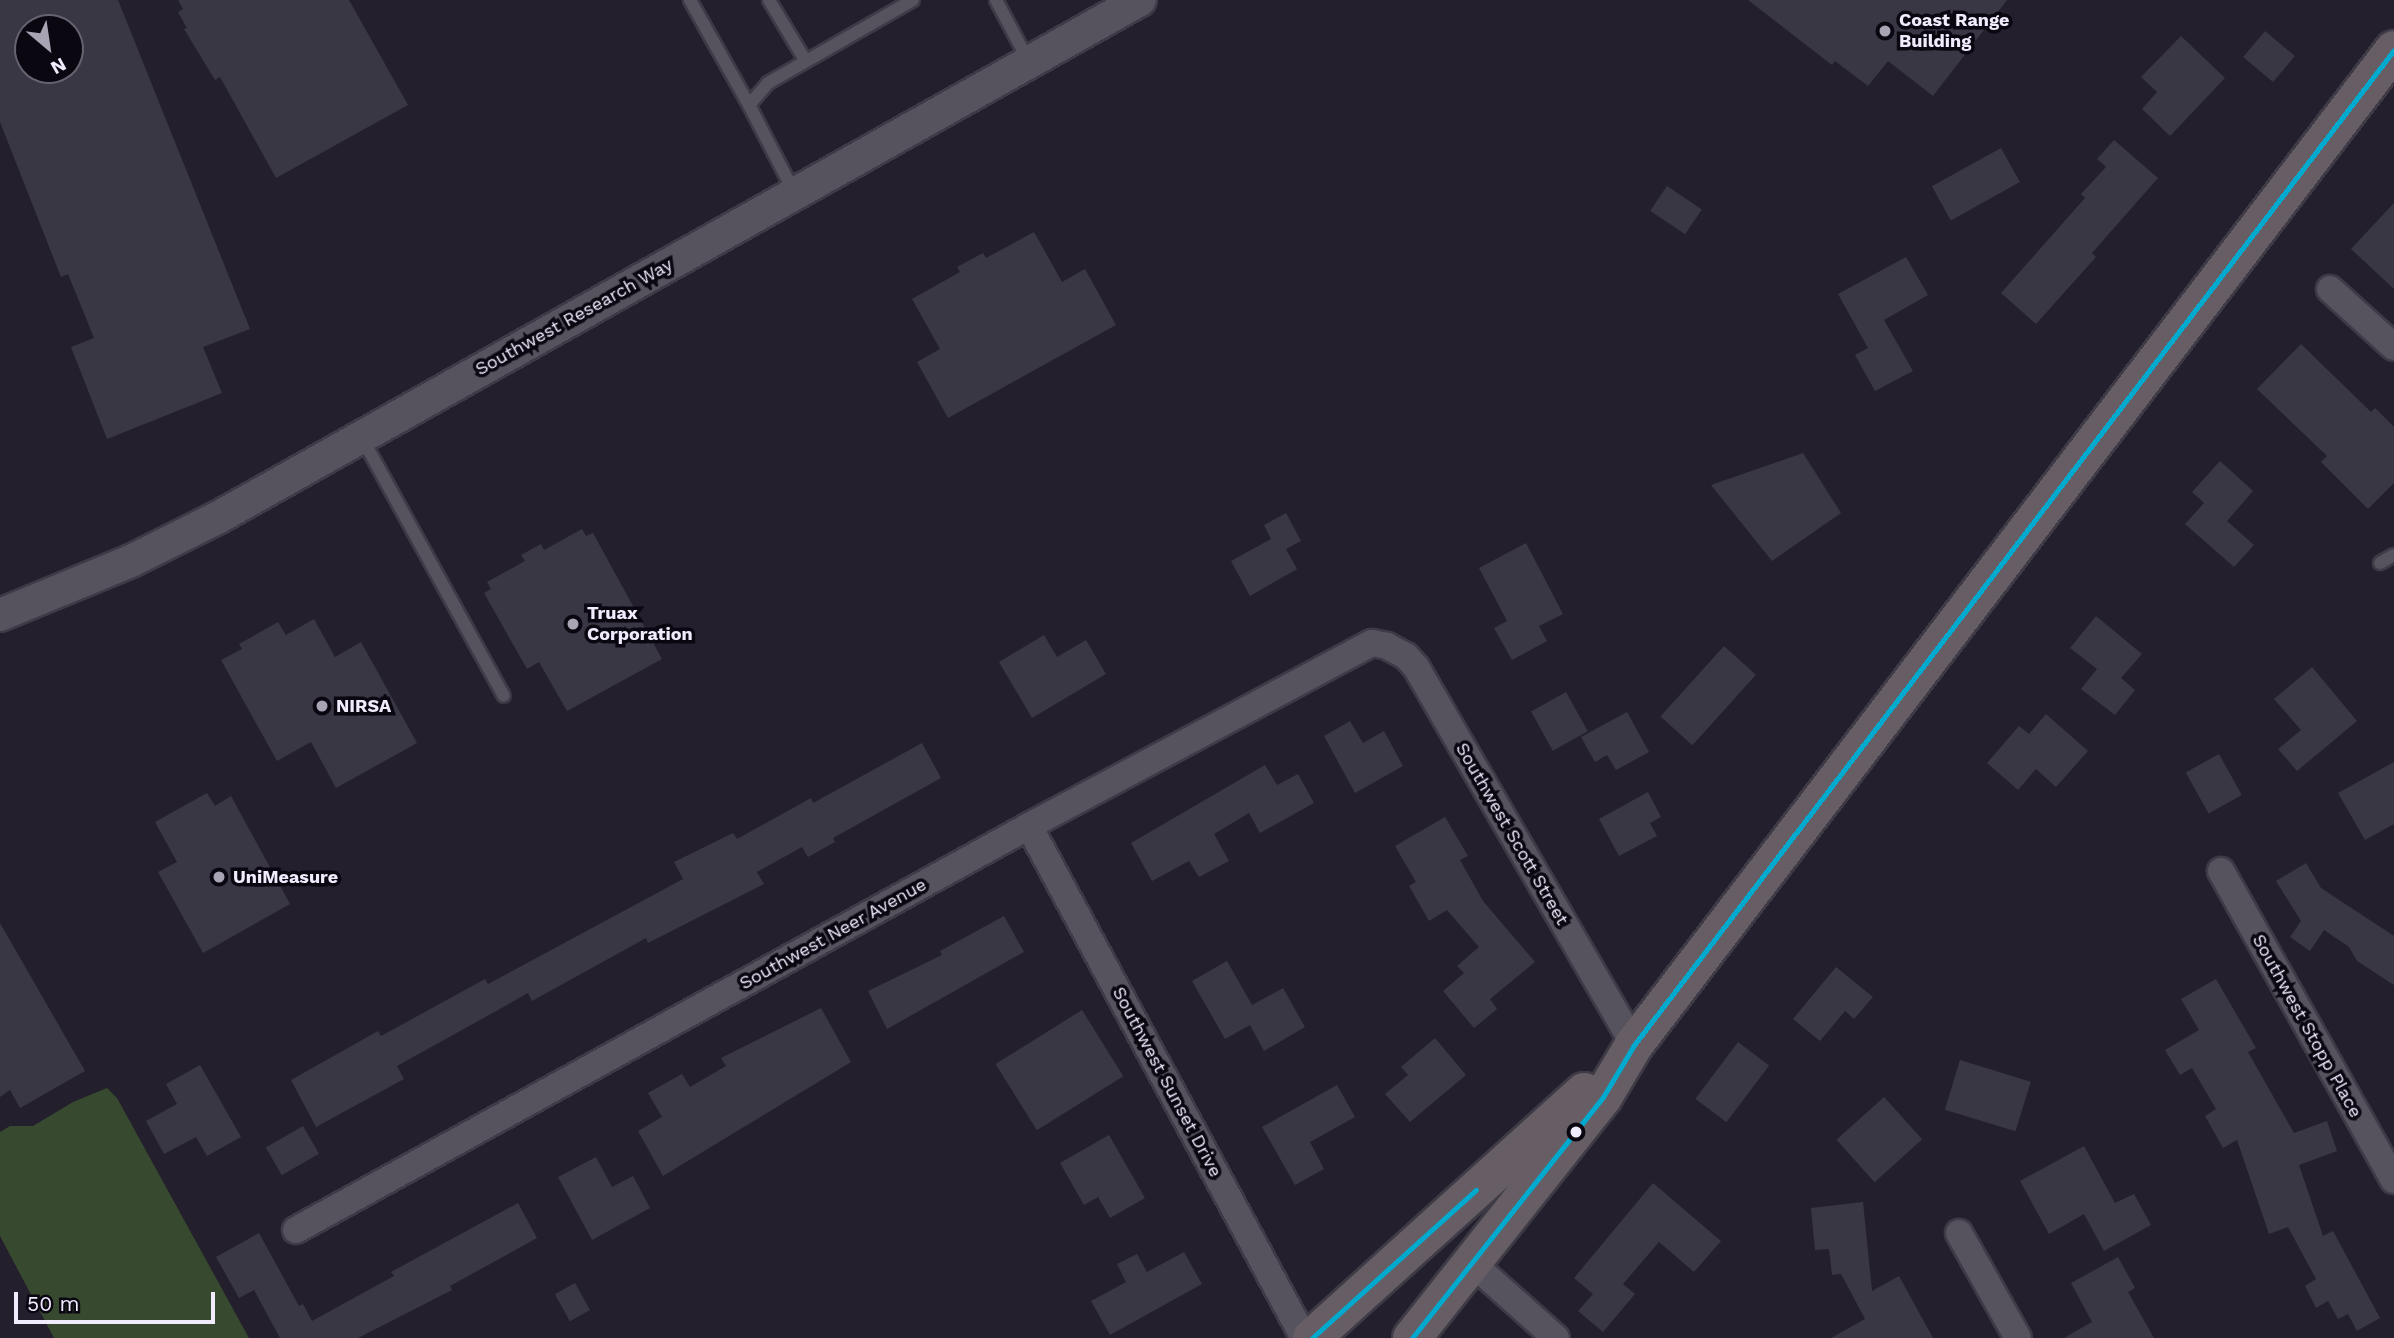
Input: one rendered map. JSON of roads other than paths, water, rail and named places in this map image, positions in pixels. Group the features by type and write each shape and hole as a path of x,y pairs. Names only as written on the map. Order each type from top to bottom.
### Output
{"highway":[{"path":"1412,1338 1603,1097 1634,1045 2394,50"},
{"path":"1312,1338 1634,1045"}],"street":[{"name":"Southwest Research Way","path":"0,615 137,558 219,517 1140,0"},
{"path":"2330,289 2394,348"},
{"name":"Southwest Scott Street","path":"1372,643 1387,646 1406,656 1416,667 1634,1045"},
{"name":"Southwest Neer Avenue","path":"296,1230 1029,826 1372,643"},
{"name":"Southwest Sunset Drive","path":"1029,826 1304,1338"},
{"name":"Southwest Stopp Place","path":"2221,871 2394,1180"},
{"path":"1959,1233 2018,1338"},
{"path":"1473,1264 1556,1338"}],"lane":[{"path":"690,0 749,105 794,193"},
{"path":"769,0 804,60"},
{"path":"749,105 768,83 913,0"},
{"path":"996,0 1029,62"},
{"path":"361,437 504,696"},
{"path":"2380,563 2394,555"}],"place":[{"name":"Coast Range Building","path":"1885,31"},
{"name":"Truax Corporation","path":"573,624"},
{"name":"NIRSA","path":"322,706"},
{"name":"UniMeasure","path":"219,877"}]}
